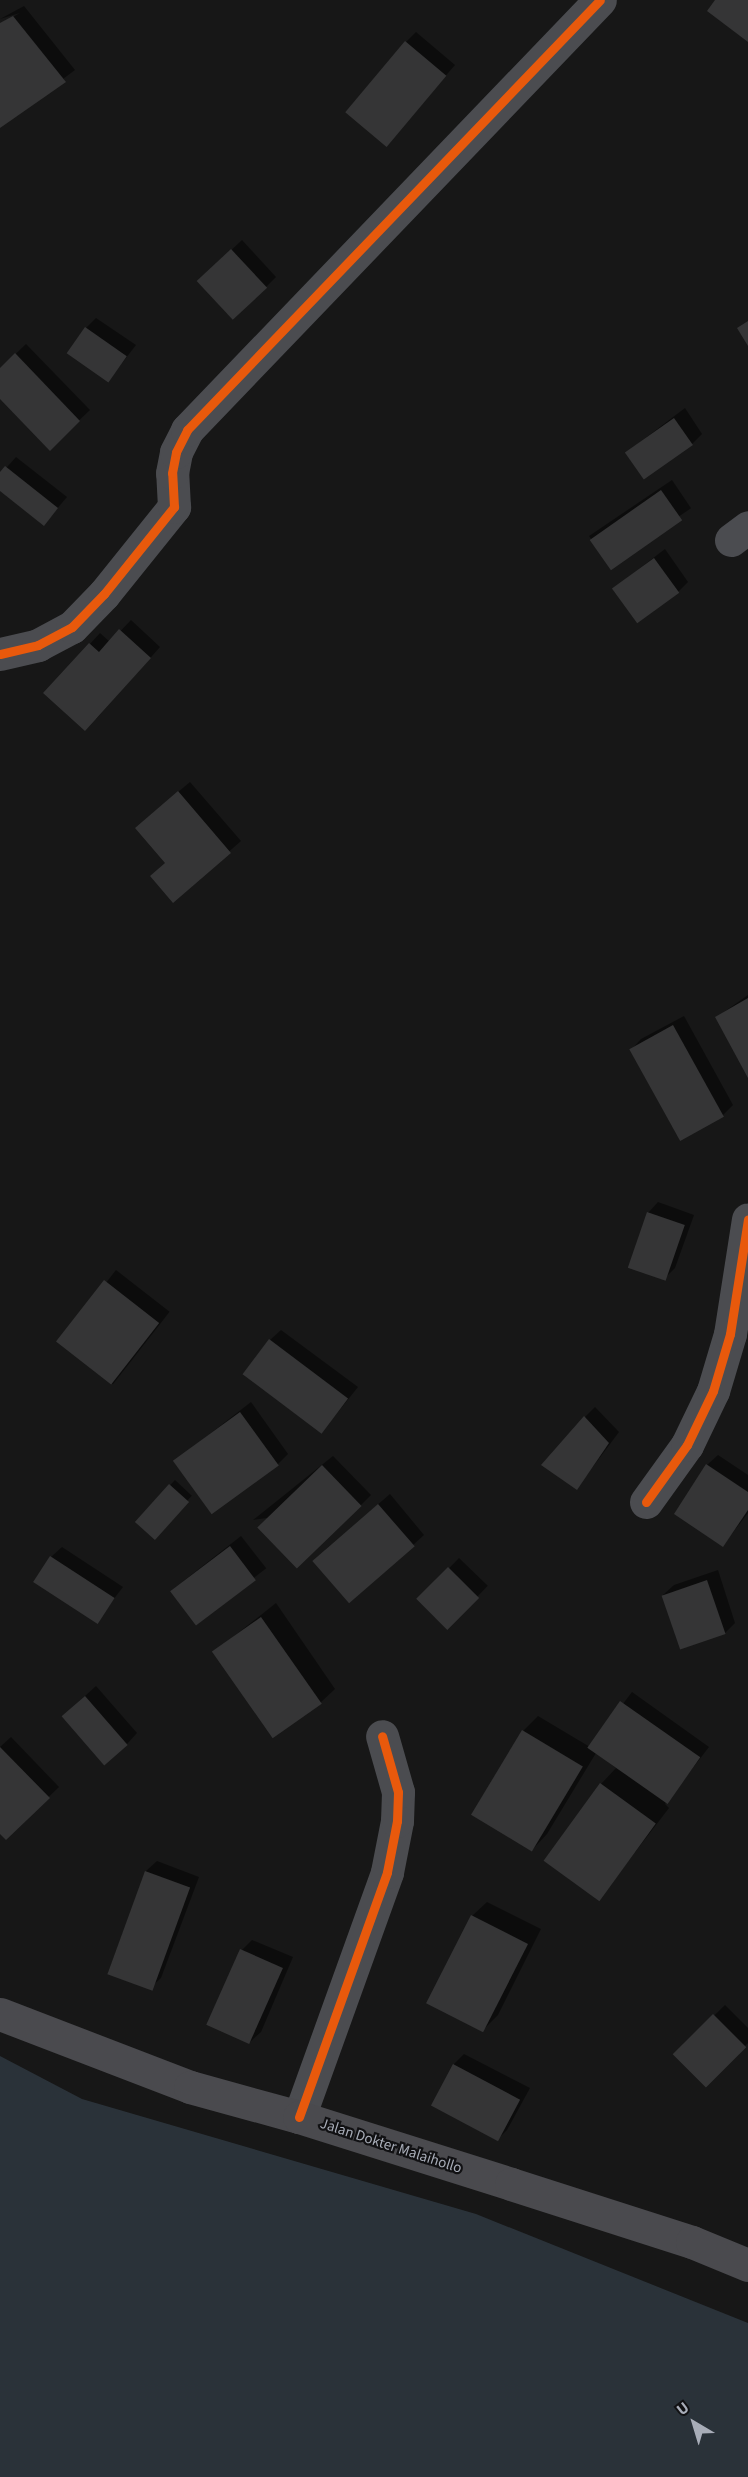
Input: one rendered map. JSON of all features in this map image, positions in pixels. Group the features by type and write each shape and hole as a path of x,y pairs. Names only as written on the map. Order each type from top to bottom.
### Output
{"main road":[{"name":"Jalan Dokter Malaihollo","path":"0,2014 190,2087 299,2116 692,2242 748,2265"}],"street":[{"path":"0,654 38,645 72,627 104,594 174,507 172,472 176,452 187,430 600,0"},
{"path":"646,1502 687,1445 713,1391 730,1334 748,1219"},
{"path":"299,2116 387,1872 397,1821 398,1792 382,1736"}],"shaded area":[{"path":"0,2056 82,2099 476,2214 748,2323 748,2477 0,2477"}],"building":[{"path":"715,0 748,0 748,42 707,11"},
{"path":"13,16 66,82 0,128 0,23"},
{"path":"405,41 446,76 387,147 345,112"},
{"path":"231,249 267,288 233,320 197,281"},
{"path":"748,321 748,346 737,328"},
{"path":"85,327 127,356 108,382 67,353"},
{"path":"15,353 80,421 50,451 0,399 0,368"},
{"path":"674,418 693,445 644,479 625,452"},
{"path":"5,466 58,508 44,526 0,491 0,472"},
{"path":"661,490 682,520 611,570 590,540"},
{"path":"654,558 679,593 637,623 612,589"},
{"path":"119,629 151,658 85,731 43,693 89,643 99,652"},
{"path":"178,791 231,853 173,903 150,876 165,863 135,828"},
{"path":"748,998 748,1078 715,1017"},
{"path":"673,1025 724,1117 680,1141 629,1049"},
{"path":"647,1212 685,1225 666,1281 628,1268"},
{"path":"104,1280 159,1323 111,1385 56,1341"},
{"path":"269,1339 348,1399 322,1434 243,1374"},
{"path":"240,1412 279,1465 212,1514 173,1461"},
{"path":"584,1416 609,1443 577,1490 541,1465"},
{"path":"706,1464 748,1492 748,1510 723,1547 674,1514"},
{"path":"322,1465 362,1506 297,1569 257,1528"},
{"path":"169,1484 189,1502 155,1540 135,1522"},
{"path":"378,1504 415,1546 349,1603 312,1561"},
{"path":"230,1546 256,1580 196,1625 170,1591"},
{"path":"50,1556 115,1598 98,1624 33,1582"},
{"path":"448,1567 479,1598 447,1630 416,1599"},
{"path":"707,1580 726,1634 680,1650 662,1596"},
{"path":"261,1617 322,1704 273,1738 212,1651"},
{"path":"85,1696 128,1745 104,1765 62,1716"},
{"path":"620,1701 700,1757 668,1804 587,1748"},
{"path":"522,1730 583,1767 532,1851 471,1815"},
{"path":"0,1747 50,1798 6,1840 0,1834"},
{"path":"600,1783 656,1824 599,1901 544,1861"},
{"path":"145,1871 190,1887 152,1991 107,1974"},
{"path":"471,1915 528,1944 483,2032 426,2003"},
{"path":"240,1949 283,1968 249,2044 206,2025"},
{"path":"713,2014 746,2047 706,2088 673,2054"},
{"path":"453,2064 520,2100 498,2141 431,2105"}],"cycle path":[{"path":"0,654 38,645 72,627 104,594 174,507 172,473 176,452 187,430 600,0"},
{"path":"646,1502 687,1445 713,1391 730,1334 748,1219"},
{"path":"299,2117 387,1872 397,1821 398,1792 382,1736"}]}
